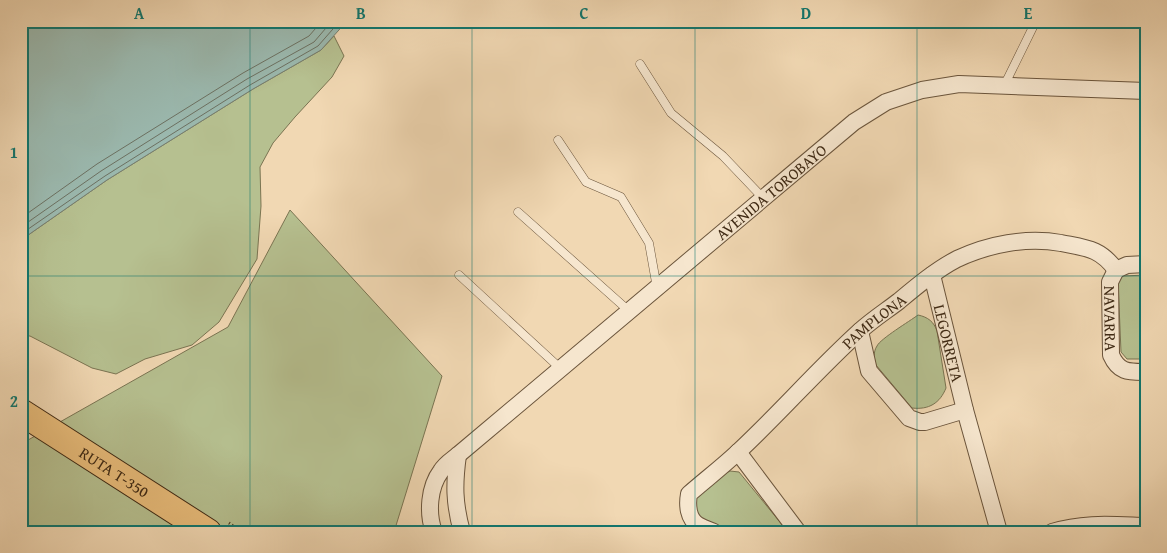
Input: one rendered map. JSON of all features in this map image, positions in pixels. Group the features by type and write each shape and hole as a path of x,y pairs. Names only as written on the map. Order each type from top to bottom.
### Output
{"main road":[{"name":"RUTA T-350","path":"21,412 208,532"}],"street":[{"name":"AVENIDA TOROBAYO","path":"434,532 430,510 431,492 441,471 449,462 854,122 886,102 922,90 959,84 1146,91"},
{"name":"PAMPLONA","path":"714,532 692,520 688,507 689,494 738,452 860,331 932,275 957,259 975,251 994,245 1034,241 1054,242 1094,250 1110,262 1116,270"},
{"path":"1116,270 1127,265 1146,264"},
{"name":"NAVARRA","path":"1116,270 1110,282 1111,355 1117,365 1127,372 1146,372"},
{"name":"LEGORRETA","path":"932,275 965,410 999,532"},
{"path":"860,331 869,371 909,418 925,422 965,410"},
{"path":"738,452 798,532"},
{"path":"458,455 454,486 457,516 462,532"},
{"path":"1052,532 1067,527 1093,524 1146,526"}],"lane":[{"path":"1004,86 1032,27 1033,21"},
{"path":"640,64 671,114 723,156 763,198"},
{"path":"558,140 586,182 621,196 649,243 657,288"},
{"path":"518,212 629,311"},
{"path":"459,275 561,369"}],"green space":[{"path":"334,36 344,56 332,77 273,143 260,167 261,206 257,259 219,322 192,345 145,359 116,374 92,368 30,336 21,336 21,240 107,180 253,89 321,50"},
{"path":"290,210 442,376 394,532 21,532 21,444 228,327"},
{"path":"1146,275 1146,359 1127,359 1121,352 1118,281 1123,276"},
{"path":"918,315 930,320 937,331 946,388 941,398 929,407 912,408 876,365 874,356 879,343"},
{"path":"730,471 739,472 784,527 784,532 733,532 701,518 696,511 695,498"}],"water":[{"path":"21,21 347,21 321,50 253,89 107,180 21,240"}]}
